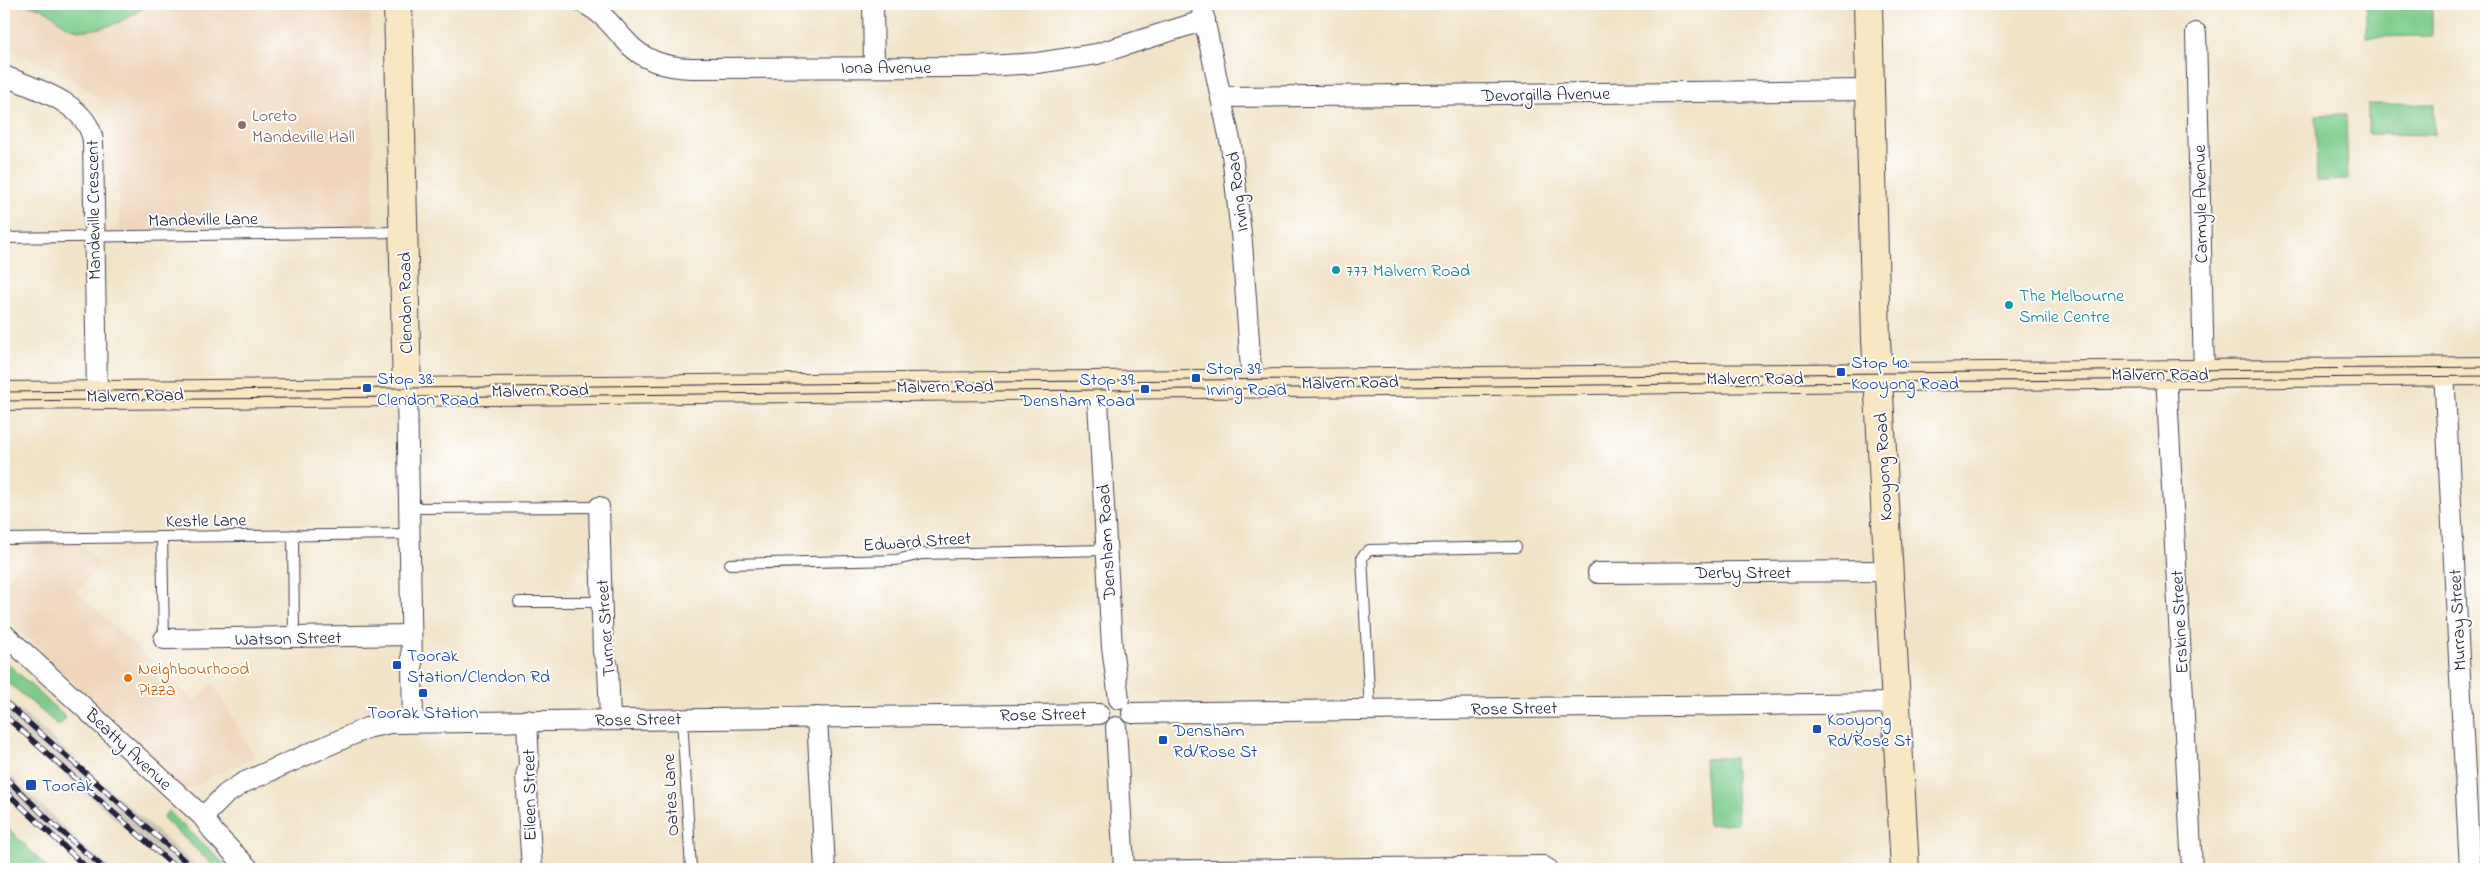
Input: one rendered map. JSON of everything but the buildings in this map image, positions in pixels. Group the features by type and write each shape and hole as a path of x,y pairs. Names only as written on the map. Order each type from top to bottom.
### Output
{"main road":[{"name":"Clendon Road","path":"398,4 407,392"},
{"name":"Kooyong Road","path":"1868,4 1878,377 1905,869"},
{"name":"Malvern Road","path":"4,396 2486,371"}],"street":[{"name":"Iona Avenue","path":"585,4 610,11 634,50 663,65 691,68 1037,64 1097,54 1203,12"},
{"path":"873,4 874,67"},
{"name":"Irving Road","path":"1203,12 1222,97 1237,191 1252,383"},
{"name":"Carmyle Avenue","path":"2196,34 2204,374"},
{"name":"Mandeville Crescent","path":"4,76 51,96 77,113 88,125 93,141 98,395"},
{"name":"Devorgilla Avenue","path":"1222,97 1870,90"},
{"name":"Murray Street","path":"2444,371 2470,869"},
{"name":"Erskine Street","path":"2166,374 2192,869"},
{"name":"Densham Road","path":"1097,384 1112,647 1126,706"},
{"name":"Clendon Road","path":"407,392 413,721"},
{"name":"Turner Street","path":"599,507 603,652 608,667 610,719"},
{"name":"Derby Street","path":"1598,573 1888,571"},
{"name":"Beatty Avenue","path":"4,634 203,817 215,834 249,869"},
{"name":"Watson Street","path":"164,639 412,635"},
{"path":"1104,703 1126,706 1127,724 1116,727 1104,724 1099,714 1104,703"},
{"name":"Rose Street","path":"1126,706 1370,710 1896,703"},
{"name":"Rose Street","path":"203,817 226,794 253,778 379,724 413,721 1099,714"},
{"path":"817,717 826,869"},
{"name":"Eileen Street","path":"527,720 530,766 526,776 532,869"},
{"path":"1116,727 1124,868"}],"lane":[{"name":"Mandeville Lane","path":"4,238 403,232"},
{"path":"409,508 599,507"},
{"name":"Kestle Lane","path":"4,539 410,534"},
{"path":"293,535 294,638"},
{"path":"162,537 164,639"},
{"path":"1370,710 1362,557 1369,550 1516,547"},
{"name":"Edward Street","path":"730,564 896,560 922,554 1107,550"},
{"path":"519,602 602,602"},
{"name":"Oates Lane","path":"682,718 691,869"},
{"path":"1124,868 1544,861 1552,866"}],"shaded area":[{"name":"Loreto Mandeville Hall","path":"4,4 370,4 374,230 120,231 116,138 110,113 97,97 72,79 46,65 4,47"},
{"path":"79,542 100,564 77,592 195,702 213,683 255,757 185,790 4,616 4,582 38,543"},
{"path":"4,696 200,869 172,869 4,721"},
{"path":"4,770 111,869 83,869 77,864 4,793"}],"green space":[{"path":"23,4 146,5 140,11 111,25 89,30 79,30 68,27 45,10"},
{"path":"2432,6 2432,36 2366,37 2366,8"},
{"path":"2368,104 2434,104 2434,135 2368,134"},
{"path":"2346,114 2348,180 2317,181 2316,115"},
{"path":"4,660 66,718 59,726 4,679"},
{"path":"1734,757 1738,823 1708,825 1704,759"},
{"path":"168,811 230,869 217,869 163,818"},
{"path":"4,824 49,869 19,869 4,857"}],"tram line":[{"path":"4,392 2486,367"},
{"path":"4,401 2486,376"}],"railway":[{"path":"4,701 194,869"},
{"path":"4,715 177,869"},
{"path":"4,776 54,825 105,869"},
{"path":"4,790 88,869"}],"place":[{"name":"Loreto Mandeville Hall","path":"242,125"},
{"name":"777 Malvern Road","path":"1336,270"},
{"name":"The Melbourne Smile Centre","path":"2009,305"},
{"name":"Stop 40: Kooyong Road","path":"1841,372"},
{"name":"Stop 39: Irving Road","path":"1196,378"},
{"name":"Stop 38: Clendon Road","path":"367,388"},
{"name":"Stop 39: Densham Road","path":"1145,389"},
{"name":"Toorak Station/Clendon Rd","path":"397,665"},
{"name":"Neighbourhood Pizza","path":"128,678"},
{"name":"Toorak Station","path":"423,693"},
{"name":"Kooyong Rd/Rose St","path":"1817,729"},
{"name":"Densham Rd/Rose St","path":"1163,740"},
{"name":"Toorak","path":"31,785"}]}
